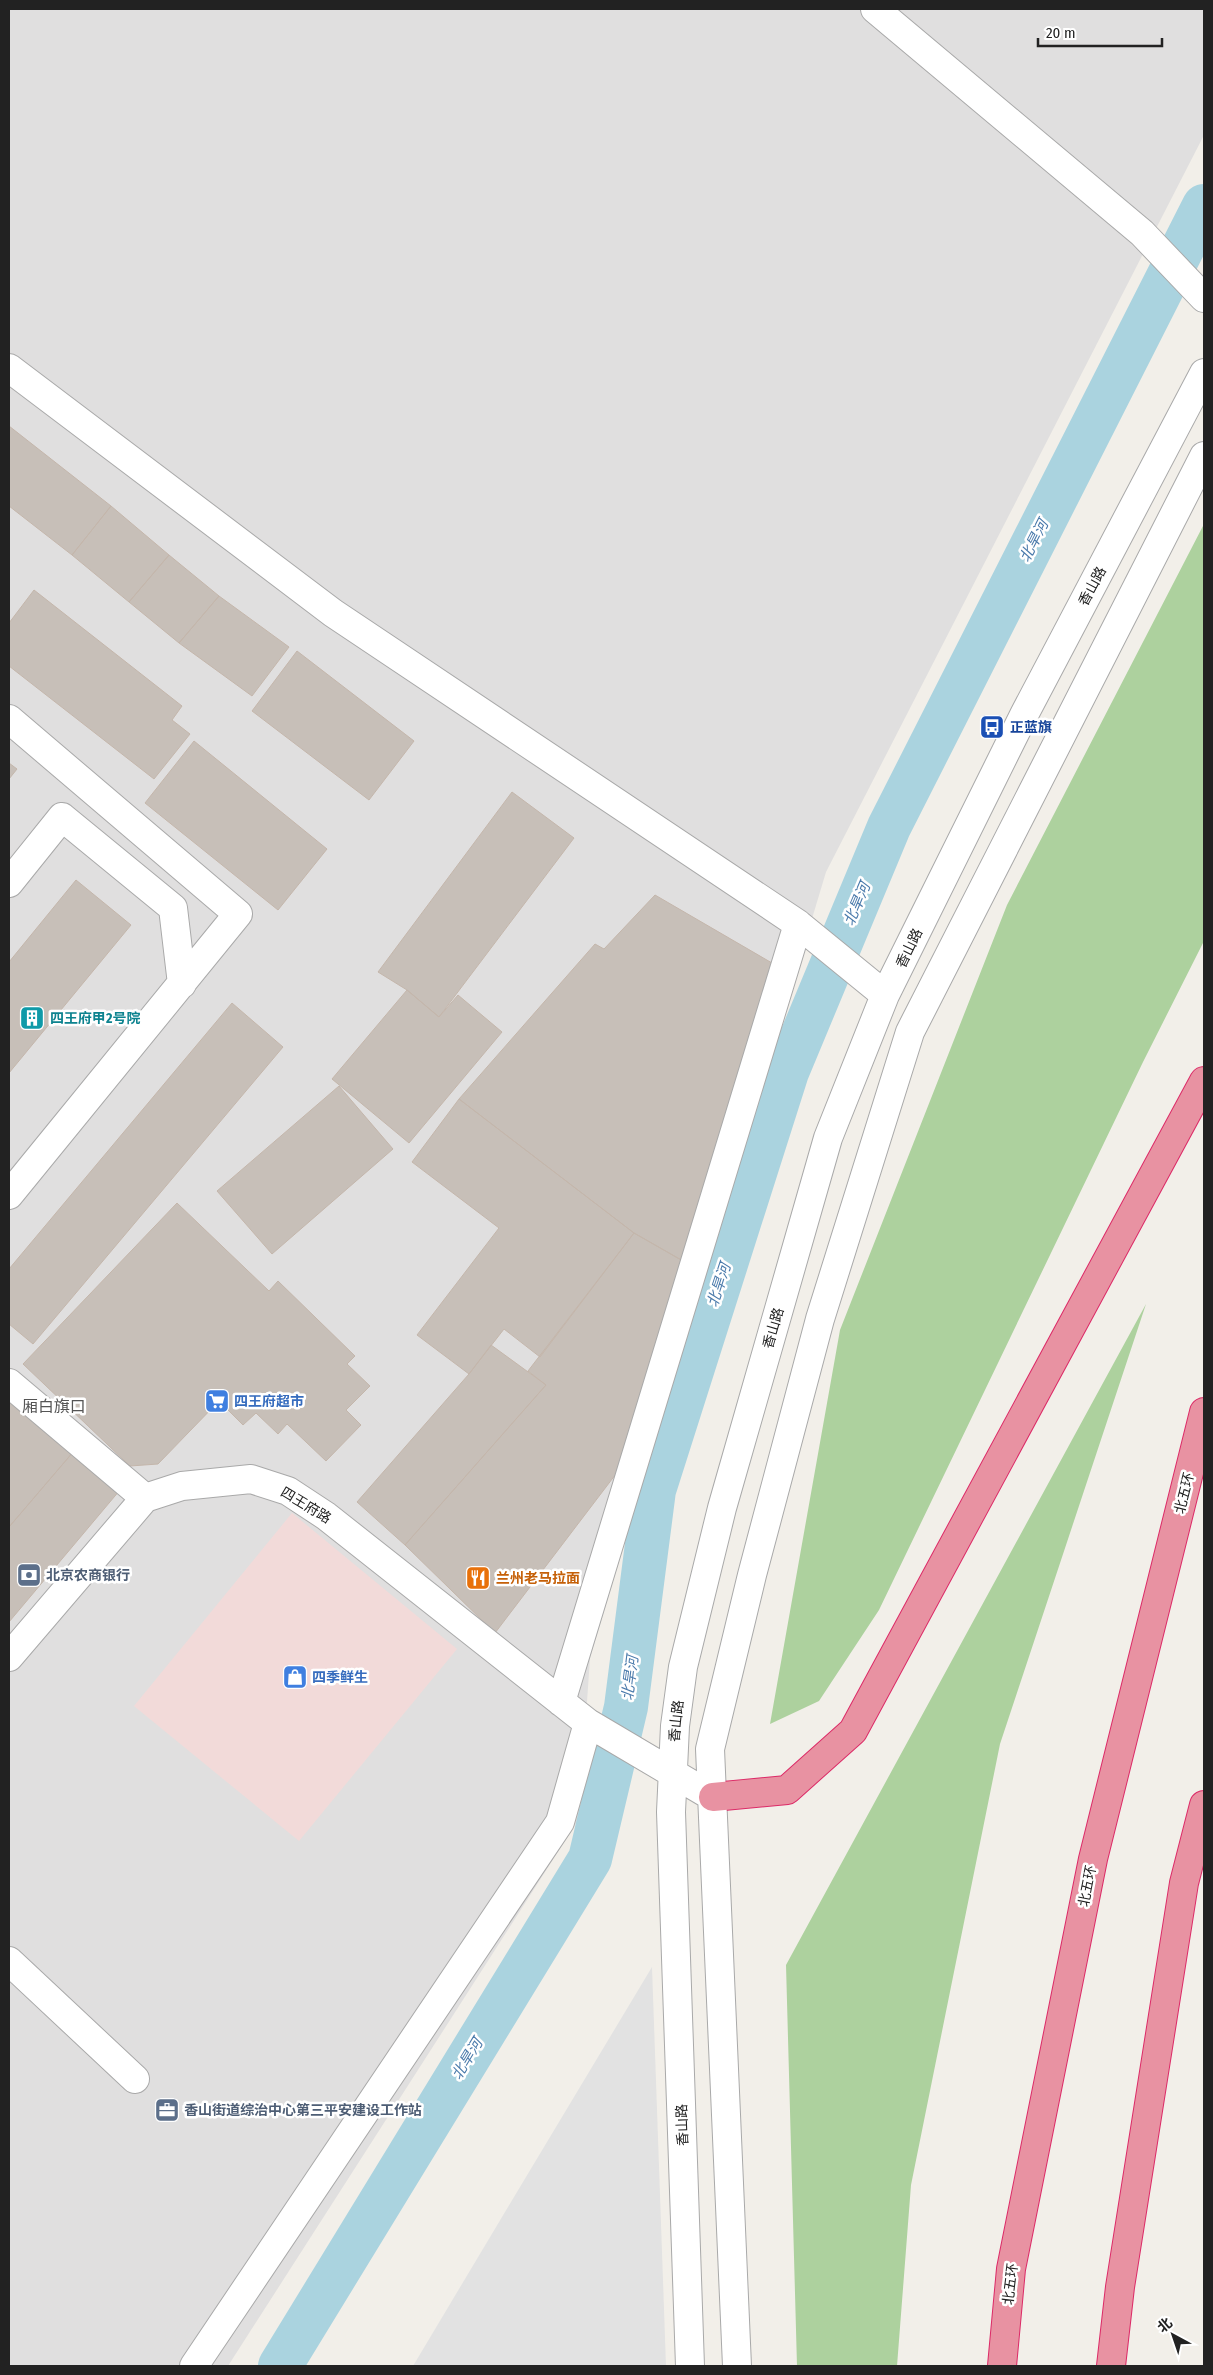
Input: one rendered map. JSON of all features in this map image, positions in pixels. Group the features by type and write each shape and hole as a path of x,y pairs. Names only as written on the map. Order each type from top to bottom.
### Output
{"highway":[{"path":"713,1797 787,1790 853,1731 1204,1081"},
{"name":"北五环","path":"1002,2366 1011,2269 1093,1859 1204,1412"},
{"path":"1111,2366 1120,2287 1184,1883 1204,1805"}],"street":[{"path":"875,9 1142,233 1204,298"},
{"path":"9,368 333,612 798,924 885,995"},
{"name":"香山路","path":"690,2366 671,1812 665,1768 675,1726 683,1667 722,1508 828,1138 885,995 1024,713 1204,373"},
{"path":"737,2366 710,1748 752,1575 820,1318 910,1032 1204,456"},
{"path":"9,718 238,914 9,1195"},
{"path":"9,883 62,817 173,908 182,984"},
{"path":"561,1702 798,924"},
{"path":"9,1383 145,1498 9,1656"},
{"name":"四王府路","path":"145,1498 182,1486 251,1479 288,1491 326,1516 597,1729 713,1797"},
{"path":"194,2366 560,1822 597,1729"},
{"path":"9,1961 135,2079"}],"shaded area":[{"path":"9,9 1204,9 1204,135 826,872 590,1658 579,1819 228,2366 9,2366"},
{"name":"四季鲜生","path":"292,1513 457,1649 299,1841 134,1706"},
{"path":"652,1967 666,2366 413,2366 508,2207"}],"green space":[{"path":"1204,524 1204,941 1143,1062 879,1610 819,1701 770,1724 840,1330 1007,905"},
{"path":"1146,1304 1000,1744 911,2185 897,2366 797,2366 786,1965"}],"building":[{"path":"9,426 111,506 72,555 9,506"},
{"path":"111,506 169,555 129,602 72,555"},
{"path":"169,555 219,596 179,643 129,602"},
{"path":"34,590 182,706 172,720 190,734 154,779 9,666 9,623"},
{"path":"219,596 289,647 252,696 179,643"},
{"path":"297,651 414,741 369,800 252,711"},
{"path":"194,741 327,849 278,910 145,803"},
{"path":"9,763 17,769 9,779"},
{"path":"512,792 574,838 439,1017 407,990 378,972"},
{"name":"四王府甲2号院","path":"76,880 131,925 9,1073 9,962"},
{"path":"655,895 784,970 683,1261 634,1233 459,1099 595,944 604,949"},
{"path":"407,990 439,1017 458,995 502,1032 409,1143 332,1079"},
{"path":"232,1003 283,1047 33,1344 9,1324 9,1269"},
{"path":"339,1086 393,1149 272,1254 217,1191"},
{"path":"459,1099 634,1233 540,1357 504,1329 469,1374 417,1335 499,1228 412,1162"},
{"path":"177,1203 269,1291 278,1281 355,1356 347,1364 370,1386 346,1410 361,1425 326,1461 287,1424 278,1434 256,1413 243,1425 219,1401 158,1464 130,1466 23,1364"},
{"path":"634,1233 683,1261 622,1466 495,1633 405,1545 546,1385 528,1371"},
{"path":"491,1345 546,1385 405,1545 357,1502 469,1374"},
{"path":"9,1396 74,1451 9,1527"},
{"name":"北京农商银行","path":"74,1451 120,1490 9,1622 9,1527"}],"waterway":[{"name":"北旱河","path":"280,2366 590,1859 626,1707 654,1490 787,1072 889,827 1204,206"}],"place":[{"name":"正蓝旗","path":"992,727"},
{"name":"四王府甲2号院","path":"32,1018"},
{"name":"四王府超市","path":"217,1401"},
{"name":"北京农商银行","path":"29,1575"},
{"name":"兰州老马拉面","path":"478,1578"},
{"name":"四季鲜生","path":"295,1677"},
{"name":"香山街道综治中心第三平安建设工作站","path":"167,2110"}],"district":[{"name":"厢白旗口","path":"54,1406"}]}
